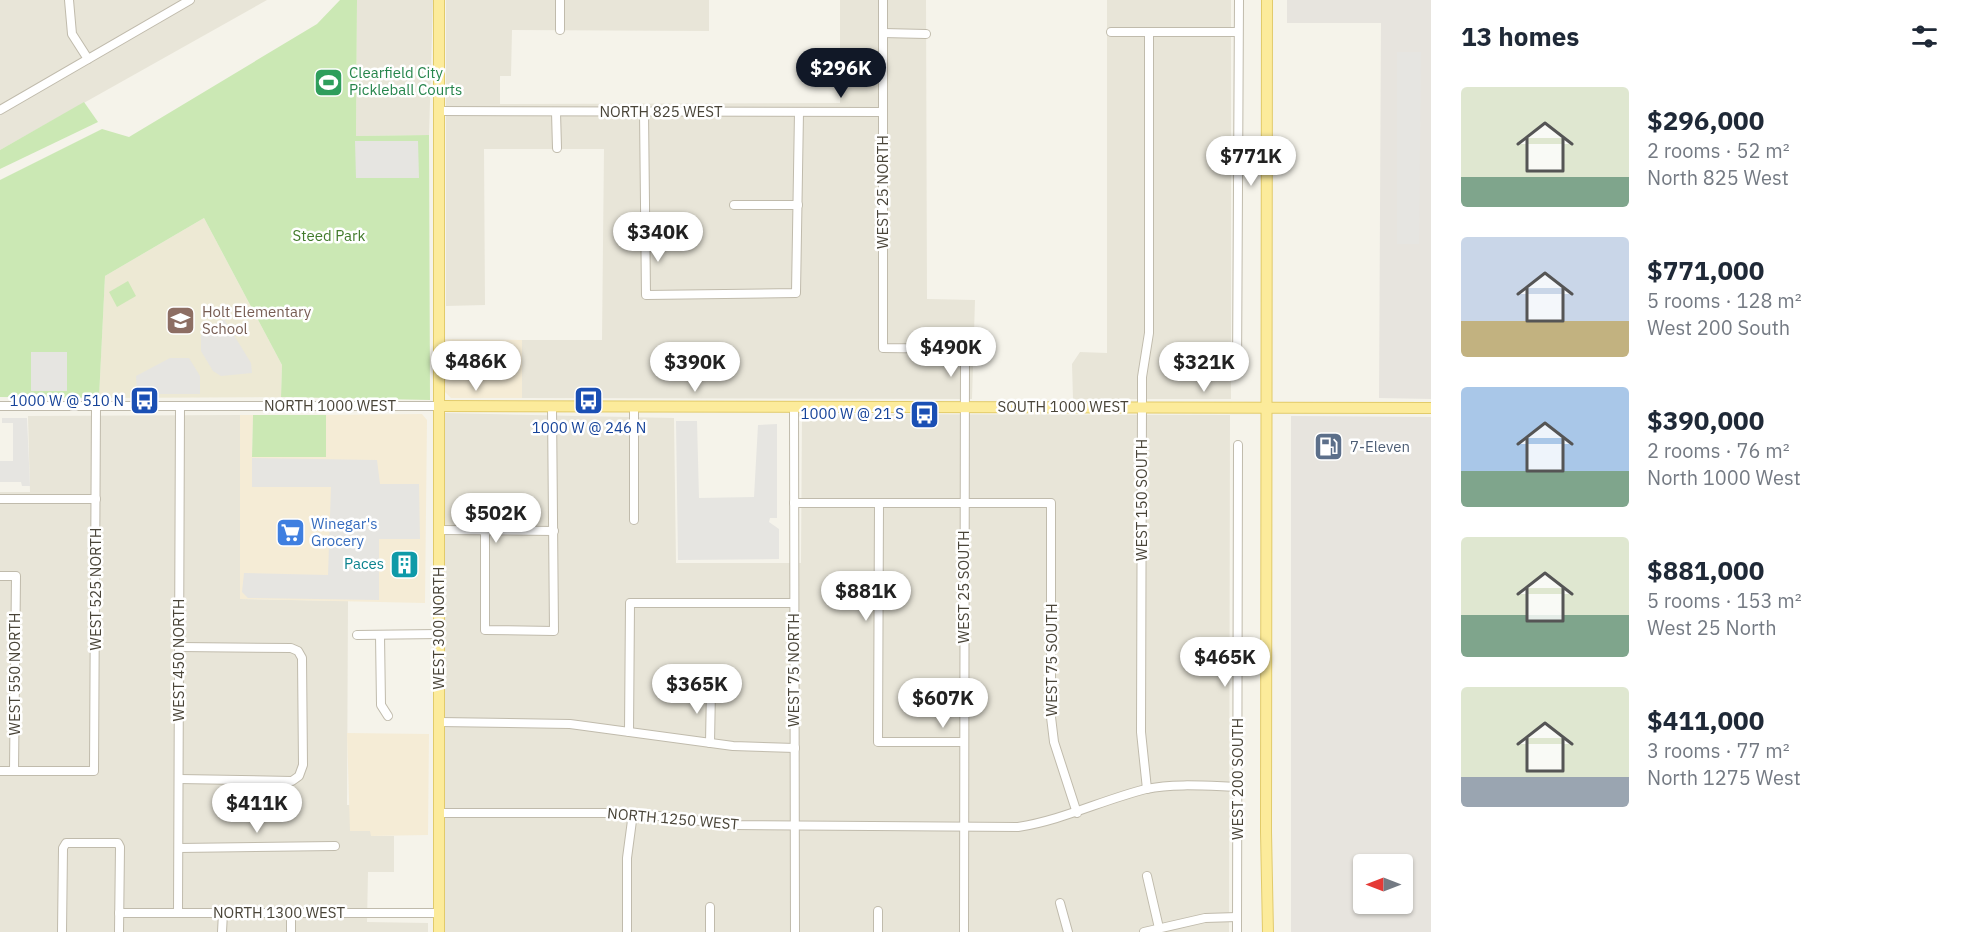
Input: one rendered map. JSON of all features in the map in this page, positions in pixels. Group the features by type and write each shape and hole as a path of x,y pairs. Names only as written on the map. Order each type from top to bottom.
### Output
{"main road":[{"name":"WEST 300 NORTH","path":"439,0 439,932"},
{"path":"1267,0 1268,932"},
{"name":"NORTH 1000 WEST","path":"439,406 876,407"},
{"name":"SOUTH 1000 WEST","path":"876,407 1431,408"}],"street":[{"path":"69,0 72,34 88,59"},
{"path":"0,110 190,0"},
{"path":"560,0 560,30"},
{"name":"WEST 25 NORTH","path":"883,0 883,348 965,349"},
{"path":"1237,373 1239,0"},
{"path":"1111,32 1239,32"},
{"name":"WEST 150 SOUTH","path":"1147,789 1141,732 1142,377 1149,333 1149,32"},
{"path":"883,33 926,33"},
{"name":"NORTH 825 WEST","path":"439,111 883,112"},
{"path":"556,112 557,148"},
{"path":"644,112 646,295 796,293 799,112"},
{"path":"734,205 798,205"},
{"name":"WEST 25 SOUTH","path":"964,932 965,349"},
{"name":"NORTH 1000 WEST","path":"0,406 439,406"},
{"name":"WEST 525 NORTH","path":"14,771 94,771 96,406"},
{"name":"WEST 450 NORTH","path":"178,913 180,406"},
{"path":"485,531 485,630 554,631 552,407"},
{"path":"634,407 634,520"},
{"name":"WEST 75 NORTH","path":"794,408 795,932"},
{"name":"WEST 200 SOUTH","path":"1238,445 1238,932"},
{"path":"0,499 96,499"},
{"path":"794,503 964,503"},
{"path":"879,503 879,742 964,742"},
{"name":"WEST 75 SOUTH","path":"964,503 1051,503 1051,717 1054,742 1077,813"},
{"path":"439,530 554,531"},
{"name":"WEST 550 NORTH","path":"0,576 16,576 14,771"},
{"path":"629,732 630,603 794,603"},
{"path":"357,635 439,634"},
{"path":"380,635 381,705 388,716"},
{"path":"179,647 291,648 298,651 302,658 303,765 299,776 292,781 179,779"},
{"path":"710,743 711,688"},
{"path":"439,722 545,722 710,743 795,748"},
{"path":"0,771 14,771"},
{"name":"NORTH 1250 WEST","path":"438,813 633,813 734,825 1018,826 1047,823 1147,789 1173,786 1238,787"},
{"path":"627,932 627,858 633,813"},
{"path":"62,932 63,848 66,843 118,843 120,847 119,932"},
{"path":"179,848 335,846"},
{"path":"1147,876 1159,928"},
{"path":"1060,903 1068,932"},
{"path":"710,907 710,932"},
{"path":"879,911 879,932"},
{"name":"NORTH 1300 WEST","path":"119,913 439,913"},
{"path":"222,932 223,913"},
{"path":"291,913 291,932"},
{"path":"1144,932 1205,918 1238,917"}],"shaded area":[{"path":"0,0 267,0 0,150"},
{"path":"357,0 433,0 429,135 356,136"},
{"path":"446,0 709,0 709,31 512,30 511,76 500,76 500,104 840,103 840,0 926,0 927,299 975,300 972,399 522,398 522,340 602,340 604,149 484,149 485,305 446,306"},
{"path":"1107,0 1231,0 1231,399 1073,399 1072,364 1080,352 1107,353"},
{"path":"1287,0 1431,0 1431,399 1379,398 1381,23 1287,23"},
{"path":"1397,52 1421,52 1419,244 1397,244"},
{"path":"355,141 418,141 419,178 356,178"},
{"name":"Holt Elementary School","path":"204,218 282,365 281,397 99,398 105,276"},
{"path":"224,319 251,363 252,373 221,376 213,371 201,351 201,336 206,329"},
{"path":"445,339 522,340 522,398 451,398 445,392"},
{"path":"31,352 67,352 67,391 31,391"},
{"path":"170,358 189,358 200,376 200,394 137,394 136,376"},
{"path":"445,413 674,418 676,563 801,563 802,414 1230,415 1229,932 444,932"},
{"path":"422,414 427,420 425,603 240,599 240,415 253,415 252,457 326,457 326,415"},
{"path":"240,415 240,599 348,601 347,805 350,805 350,830 371,831 371,836 394,836 394,872 368,872 367,922 428,923 428,932 0,932 0,492 30,492 28,416"},
{"path":"1291,416 1431,417 1431,932 1291,932"},
{"path":"2,418 27,418 30,486 22,486 21,482 0,482 0,461 13,461 13,423 2,423"},
{"path":"676,421 697,421 699,498 754,497 758,425 777,424 777,518 770,518 769,522 779,529 779,559 678,560"},
{"path":"252,458 377,460 380,484 419,484 420,539 379,539 379,600 248,598 242,592 244,573 328,575 331,487 252,487"},
{"path":"347,733 429,734 428,835 371,836 370,831 350,831"}],"green space":[{"name":"Steed Park","path":"340,0 357,0 356,136 429,135 430,400 281,397 282,365 204,218 105,276 99,398 0,397 0,180 102,129 129,137 317,24"},
{"path":"84,102 98,122 0,169 0,150"},
{"path":"128,281 136,296 117,307 109,292"},
{"path":"253,415 326,415 326,457 252,457"}],"place":[{"name":"Clearfield City Pickleball Courts","path":"328,82"},
{"name":"Holt Elementary School","path":"181,321"},
{"name":"1000 W @ 510 N","path":"145,401"},
{"name":"1000 W @ 246 N","path":"589,401"},
{"name":"1000 W @ 21 S","path":"925,414"},
{"name":"7-Eleven","path":"1329,447"},
{"name":"Winegar's Grocery","path":"290,533"},
{"name":"Paces","path":"405,564"}]}
